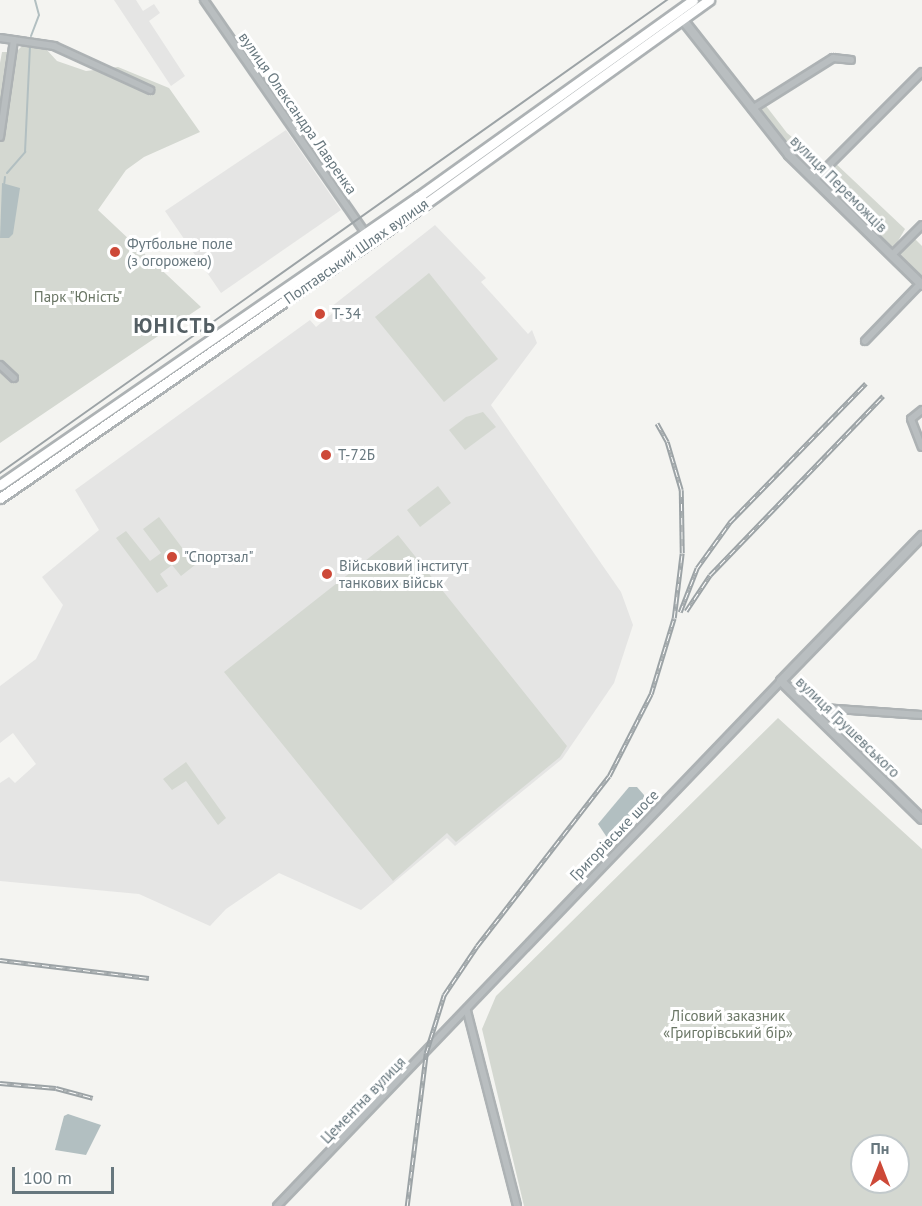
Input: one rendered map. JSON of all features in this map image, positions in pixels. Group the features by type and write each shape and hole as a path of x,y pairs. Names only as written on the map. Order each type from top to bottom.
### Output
{"main road":[{"name":"Полтавський Шлях вулиця","path":"679,16 693,0"},
{"name":"Полтавський Шлях вулиця","path":"0,498 679,16 709,0"},
{"name":"Полтавський Шлях вулиця","path":"0,485 368,237"}],"street":[{"name":"вулиця Олександра Лавренка","path":"204,0 368,237"},
{"name":"вулиця Переможців","path":"679,16 789,155 921,284"},
{"path":"0,38 54,46 150,90"},
{"path":"0,137 14,40"},
{"path":"752,109 833,58 851,60"},
{"path":"814,180 922,72"},
{"path":"892,255 922,225"},
{"path":"865,341 921,284"},
{"path":"0,366 14,378"},
{"path":"922,410 911,422 922,447"},
{"name":"Григорівське шосе","path":"467,1011 922,536"},
{"name":"вулиця Грушевського","path":"781,681 922,819"},
{"path":"808,707 922,715"},
{"path":"467,1011 517,1206"},
{"name":"Цементна вулиця","path":"277,1206 467,1011"}],"shaded area":[{"path":"114,0 136,0 143,11 154,4 160,13 149,21 185,76 171,86"},
{"path":"286,130 341,210 221,293 165,211"},
{"path":"2,183 20,188 13,234 9,238 0,238"},
{"name":"Військовий інститут танкових військ","path":"435,225 486,278 481,282 528,334 532,330 537,343 491,405 621,592 633,625 614,683 562,759 455,846 447,838 361,910 279,873 226,909 210,926 139,894 0,881 0,783 9,777 15,783 36,764 13,733 0,743 0,686 36,659 63,605 42,577 99,530 75,490 310,320 316,327 334,312 331,307"},
{"path":"629,787 637,787 644,795 644,804 608,839 598,824"},
{"path":"68,1114 101,1125 86,1155 55,1150 64,1116"}],"green space":[{"name":"Парк \"Юність\"","path":"24,44 46,49 57,61 86,71 118,67 169,88 200,132 144,157 126,170 98,210 201,307 0,443 0,63 2,52 16,52"},
{"path":"763,102 787,133 818,158 817,170 807,173 752,109"},
{"path":"833,161 905,229 894,248 887,250 820,186 819,175"},
{"path":"912,236 922,246 922,285 892,255"},
{"path":"429,273 498,359 444,402 375,317"},
{"path":"483,412 496,427 465,450 449,430 466,417"},
{"path":"438,486 451,503 420,527 407,510"},
{"name":"\"Спортзал\"","path":"159,517 195,565 181,576 172,565 160,574 168,586 157,593 116,538 126,531 150,561 161,553 143,529"},
{"path":"398,535 567,746 560,757 456,842 447,833 393,881 224,672"},
{"name":"Лісовий заказник «Григорівський бір»","path":"778,718 922,849 922,1206 524,1206 482,1029 496,996"},
{"path":"186,762 226,818 218,825 186,781 172,790 163,779"}],"waterway":[{"path":"31,36 39,15 35,0"},
{"path":"7,173 25,152 30,45"},
{"path":"4,186 5,177"}],"tram line":[{"path":"0,473 667,0"}],"railway":[{"path":"680,612 697,568 730,522 866,383"},
{"path":"686,611 710,575 883,396"},
{"path":"407,1206 426,1053 444,995 477,946 609,776 651,694 674,618 682,553 681,490 667,442 657,424"},
{"path":"0,960 149,978"},
{"path":"0,1083 56,1088 93,1098"}],"place":[{"name":"Футбольне поле (з огорожею)","path":"115,252"},
{"name":"T-34","path":"320,314"},
{"name":"Т-72Б","path":"326,455"},
{"name":"\"Спортзал\"","path":"172,557"},
{"name":"Військовий інститут танкових військ","path":"327,574"}],"district":[{"name":"ЮНІСТЬ","path":"175,326"}]}
